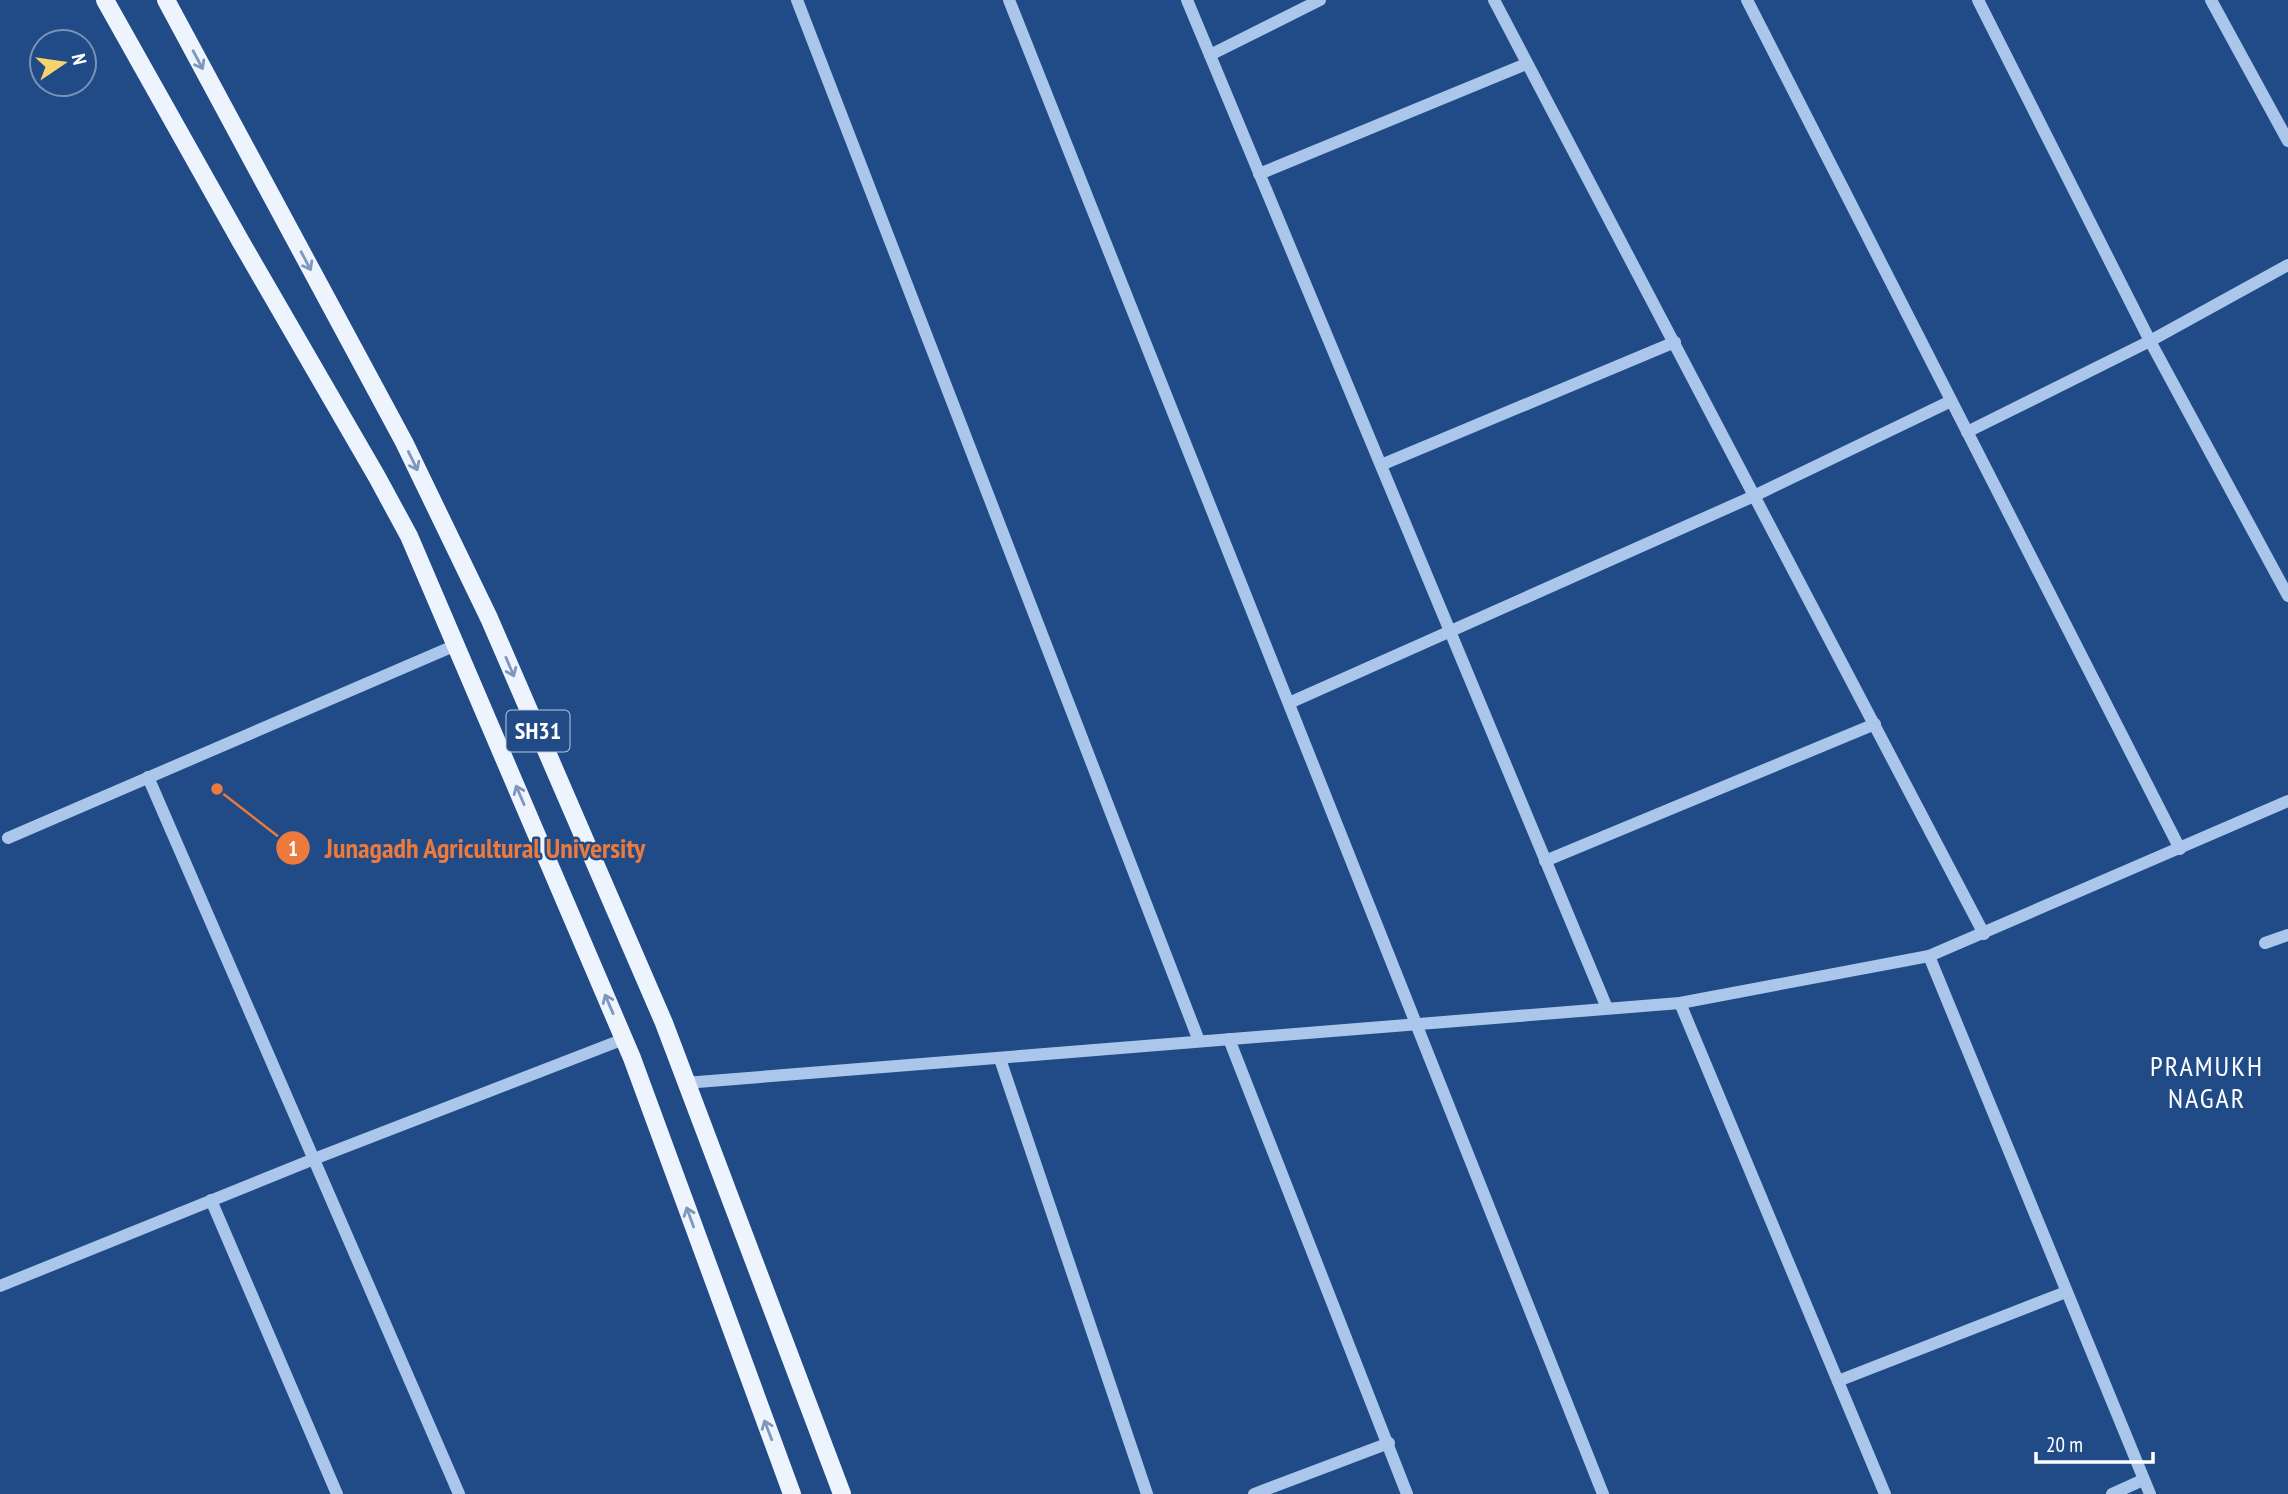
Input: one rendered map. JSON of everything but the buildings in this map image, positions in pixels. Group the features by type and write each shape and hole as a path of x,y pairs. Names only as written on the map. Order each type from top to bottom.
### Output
{"main road":[{"path":"105,0 409,536 624,1039 792,1494"},
{"name":"SH31","path":"166,0 404,442 489,618 664,1023 842,1494"}],"street":[{"path":"797,0 1199,1041"},
{"path":"1009,0 1603,1494"},
{"path":"1187,0 1607,1008"},
{"path":"1210,55 1320,0"},
{"path":"1494,0 1984,934"},
{"path":"1747,0 2180,849"},
{"path":"1978,0 2150,341 2288,596"},
{"path":"2211,0 2288,141"},
{"path":"1259,174 1526,64"},
{"path":"1967,432 2150,341 2288,265"},
{"path":"1381,465 1675,342"},
{"path":"1289,703 1754,496 1951,401"},
{"path":"8,838 456,645"},
{"path":"1545,861 1875,724"},
{"path":"148,777 459,1494"},
{"path":"685,1083 1680,1003 1929,956 2288,802"},
{"path":"2265,943 2288,934"},
{"path":"1929,956 2150,1494"},
{"path":"1680,1003 1885,1494"},
{"path":"0,1286 314,1158 624,1039"},
{"path":"1229,1039 1407,1494"},
{"path":"1000,1059 1147,1494"},
{"path":"211,1200 337,1494"},
{"path":"1838,1381 2066,1292"},
{"path":"1254,1494 1389,1444"},
{"path":"2112,1494 2143,1480"}],"place":[{"name":"Junagadh Agricultural University","path":"217,789"}],"district":[{"name":"PRAMUKH NAGAR","path":"2207,1082"}]}
